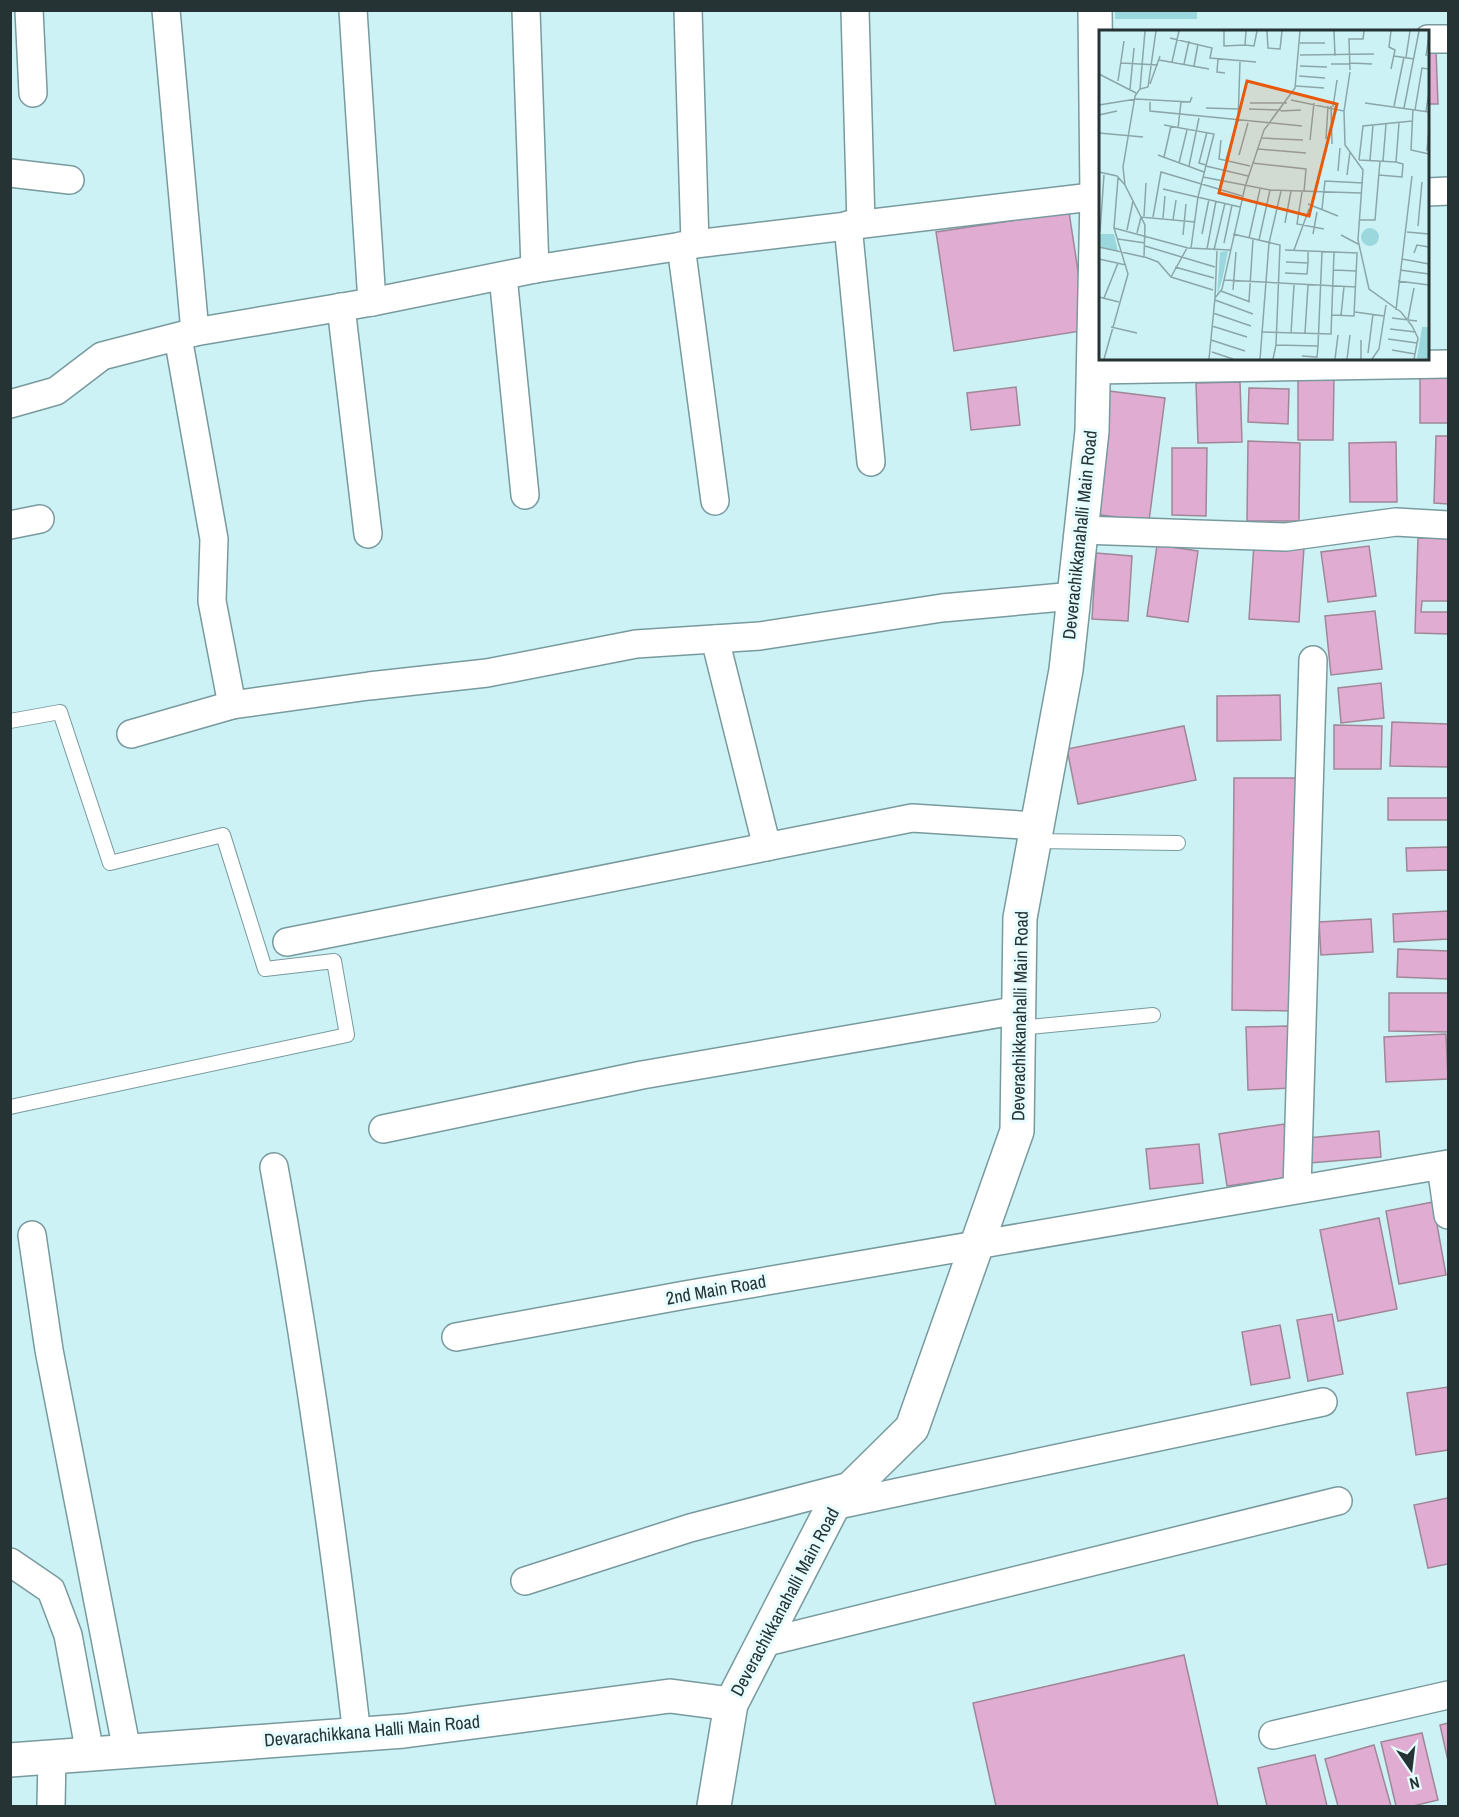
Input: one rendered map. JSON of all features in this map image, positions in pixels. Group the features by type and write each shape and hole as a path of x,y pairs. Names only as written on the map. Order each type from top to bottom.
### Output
{"street":[{"path":"29,10 33,93"},
{"path":"166,10 186,334 214,539 212,601 232,705"},
{"path":"353,10 372,302"},
{"path":"526,10 535,269"},
{"path":"688,10 688,245 715,501"},
{"path":"855,10 855,224 871,462"},
{"name":"Deverachikkanahalli Main Road","path":"714,1806 731,1704 844,1495 912,1428 1017,1131 1020,918 1066,670 1092,430 1099,196 1097,31"},
{"path":"1429,39 1449,39"},
{"path":"10,173 70,180"},
{"path":"1429,192 1449,191"},
{"path":"10,404 56,391 102,356 186,334 372,302 535,269 688,245 1099,196"},
{"path":"503,276 525,495"},
{"path":"341,307 368,534"},
{"path":"1093,370 1449,364"},
{"path":"10,525 40,519"},
{"path":"1081,530 1286,537 1396,522 1449,525"},
{"path":"131,734 232,705 487,673 636,644 760,636 942,608 1074,596"},
{"path":"715,639 767,847"},
{"path":"1297,1189 1313,660"},
{"path":"287,942 912,818 1036,834"},
{"path":"383,1129 642,1075 1019,1019"},
{"path":"1445,1165 1449,1215"},
{"name":"2nd Main Road","path":"456,1337 977,1244 1445,1165"},
{"path":"274,1167 307,1359 336,1556 357,1735"},
{"path":"32,1235 49,1350 127,1751"},
{"path":"525,1581 690,1528 844,1495 1323,1402"},
{"path":"763,1643 1338,1501"},
{"path":"10,1562 51,1590 68,1635 90,1754"},
{"path":"1273,1735 1449,1695"},
{"name":"Devarachikkana Halli Main Road","path":"10,1760 404,1731 670,1696 731,1704"},
{"path":"51,1806 52,1757"}],"lane":[{"path":"10,721 60,712 110,863 223,835 265,969 334,961 347,1035 10,1107"},
{"path":"1036,834 1178,843"},
{"path":"1019,1019 1153,1015"}],"shaded area":[{"path":"1115,11 1197,11 1197,19 1115,19"}],"building":[{"path":"1429,51 1436,51 1438,104 1429,104"},
{"path":"1069,212 1087,330 954,351 936,232"},
{"path":"1420,370 1448,370 1448,423 1420,423"},
{"path":"1298,378 1334,378 1333,440 1298,440"},
{"path":"1240,382 1242,442 1198,443 1196,383"},
{"path":"1016,387 1020,425 971,430 967,393"},
{"path":"1249,388 1289,389 1288,424 1248,422"},
{"path":"1109,391 1165,398 1149,521 1093,514"},
{"path":"1436,436 1448,436 1448,504 1434,503"},
{"path":"1248,441 1300,443 1299,521 1247,521"},
{"path":"1396,442 1397,502 1350,502 1349,443"},
{"path":"1172,448 1207,448 1206,516 1172,515"},
{"path":"1418,538 1448,538 1448,601 1422,601 1421,612 1448,612 1448,634 1415,633"},
{"path":"1254,544 1304,547 1299,622 1249,619"},
{"path":"1157,545 1198,551 1188,622 1147,616"},
{"path":"1369,546 1376,596 1328,602 1321,552"},
{"path":"1096,553 1132,556 1128,621 1092,619"},
{"path":"1375,611 1382,669 1331,675 1325,616"},
{"path":"1381,683 1384,718 1341,723 1338,688"},
{"path":"1280,695 1281,740 1217,741 1217,696"},
{"path":"1392,722 1448,724 1448,767 1390,766"},
{"path":"1334,725 1382,726 1381,769 1334,769"},
{"path":"1184,726 1196,780 1078,804 1067,749"},
{"path":"1234,778 1296,778 1294,1011 1232,1010"},
{"path":"1388,798 1448,798 1448,820 1388,820"},
{"path":"1448,847 1448,870 1407,871 1406,848"},
{"path":"1448,911 1448,939 1394,942 1393,914"},
{"path":"1371,919 1373,952 1321,955 1319,922"},
{"path":"1398,949 1448,951 1448,979 1397,977"},
{"path":"1389,993 1448,993 1448,1032 1389,1031"},
{"path":"1289,1026 1292,1088 1248,1090 1246,1027"},
{"path":"1446,1034 1448,1079 1386,1082 1384,1037"},
{"path":"1284,1124 1292,1177 1227,1186 1219,1134"},
{"path":"1379,1131 1381,1157 1310,1163 1308,1138"},
{"path":"1199,1144 1203,1183 1150,1189 1146,1149"},
{"path":"1433,1202 1446,1275 1399,1284 1386,1211"},
{"path":"1379,1218 1397,1309 1338,1321 1320,1230"},
{"path":"1332,1314 1343,1374 1308,1381 1297,1320"},
{"path":"1280,1325 1290,1378 1251,1385 1242,1332"},
{"path":"1448,1387 1448,1450 1416,1455 1407,1393"},
{"path":"1448,1498 1448,1564 1428,1568 1414,1505"},
{"path":"1184,1655 1218,1806 996,1806 973,1703"},
{"path":"1448,1723 1448,1761 1440,1725"},
{"path":"1422,1733 1438,1800 1413,1806 1396,1806 1381,1742"},
{"path":"1374,1745 1391,1806 1338,1806 1325,1759"},
{"path":"1315,1755 1327,1806 1267,1806 1258,1768"}]}
